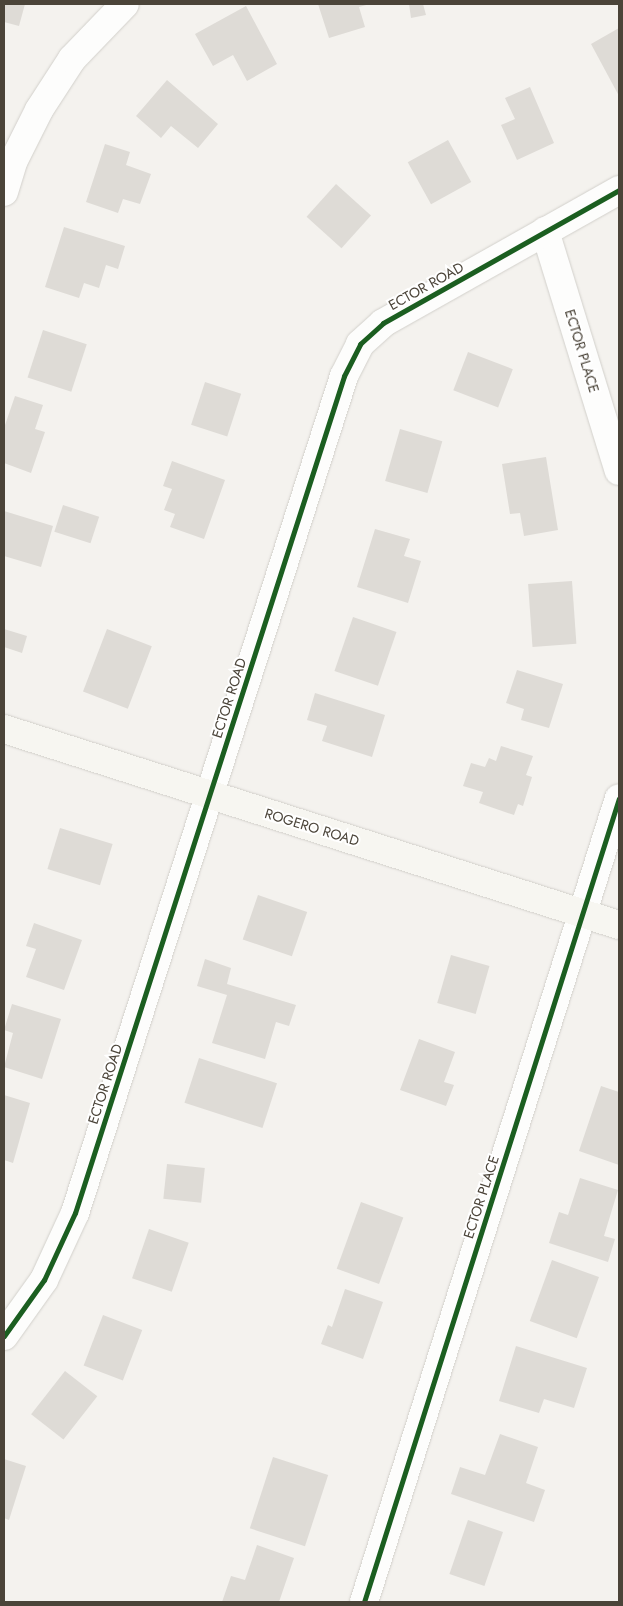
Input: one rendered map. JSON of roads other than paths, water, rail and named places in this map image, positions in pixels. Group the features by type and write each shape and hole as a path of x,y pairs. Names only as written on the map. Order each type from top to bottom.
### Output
{"main road":[{"name":"ROGERO ROAD","path":"4,730 619,925"}],"street":[{"path":"4,192 14,160 39,110 72,59 125,4"},
{"name":"ECTOR ROAD","path":"4,1336 44,1280 75,1213 344,376 360,344 383,323 619,190"},
{"name":"ECTOR PLACE","path":"545,231 619,471"},
{"name":"ECTOR PLACE","path":"364,1602 619,798"}]}
